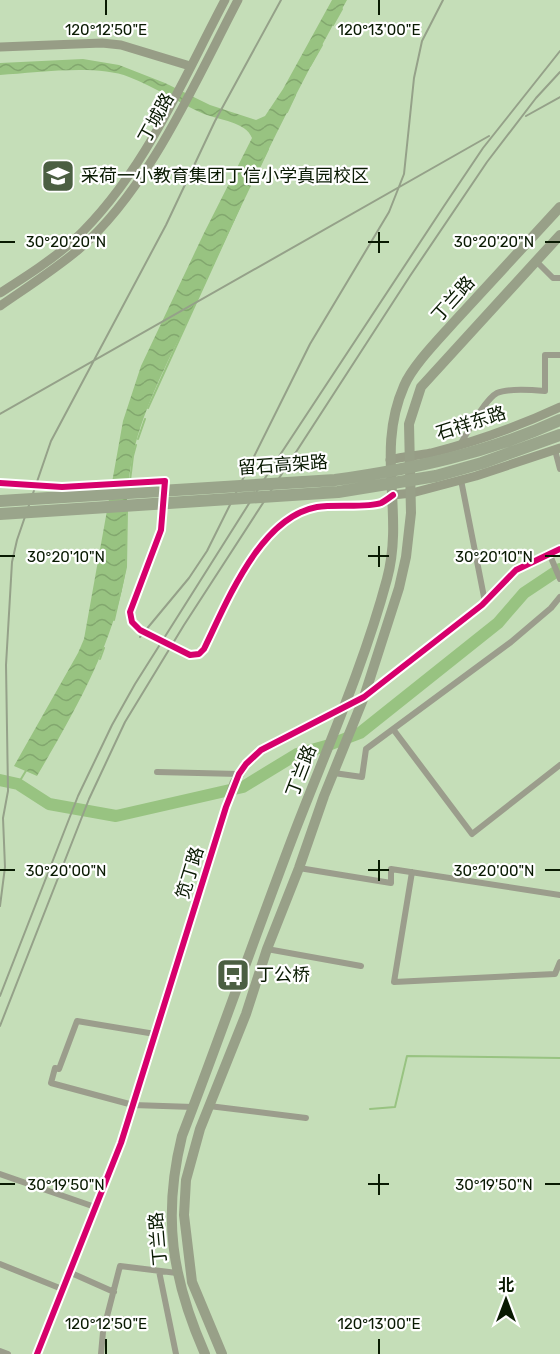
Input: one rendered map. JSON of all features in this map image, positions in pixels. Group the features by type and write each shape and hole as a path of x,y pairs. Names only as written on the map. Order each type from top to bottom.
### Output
{"highway":[{"name":"留石高架路","path":"0,501 335,480 434,463 479,451 560,420"},
{"name":"留石高架路","path":"0,514 338,492 386,486 436,476 482,463 560,435"},
{"path":"0,495 70,497"},
{"path":"0,521 71,510"}],"main road":[{"name":"丁城路","path":"0,293 74,240 133,172 225,0"},
{"name":"丁城路","path":"0,306 79,249 112,214 141,177 238,0"},
{"path":"0,47 102,43 120,45 190,66"},
{"name":"丁兰路","path":"205,1354 192,1325 177,1273 171,1209 173,1181 182,1136 373,625 387,579 394,539 390,434 394,411 405,382 432,347 560,207"},
{"name":"丁兰路","path":"222,1354 192,1282 184,1215 186,1180 193,1150 209,1106 246,1014 267,949 364,697 399,588 406,557 412,493 409,424 421,387 560,235"},
{"name":"石祥东路","path":"390,460 460,445 532,420 560,407"},
{"path":"393,495 412,493 461,480 558,449"},
{"name":"笕丁路","path":"230,795 239,774 261,750 364,697 485,602 516,570 550,557 560,549"}],"street":[{"path":"537,262 553,278 560,278"},
{"path":"460,445 482,409 496,393 519,390 545,391 545,355 560,355"},
{"path":"558,449 560,469"},
{"path":"461,480 485,602"},
{"path":"0,483 36,484 48,487 165,481 160,530 130,612 132,622 140,630"},
{"path":"186,654 190,656 199,654 204,649 233,589 249,562 286,520 299,512 318,507 381,503 393,495"},
{"path":"550,557 560,579"},
{"path":"334,773 362,777 366,749 511,642 551,608 560,597"},
{"path":"393,729 471,834 560,765"},
{"path":"157,772 239,774"},
{"name":"笕丁路","path":"37,1354 120,1143 230,795"},
{"path":"299,868 391,883 391,869 560,895"},
{"path":"412,872 394,982 555,974 560,962"},
{"path":"267,949 362,966"},
{"path":"155,1034 77,1021 59,1069 55,1068 51,1083 133,1105 194,1107"},
{"path":"209,1106 306,1118"},
{"path":"0,1174 94,1207"},
{"path":"0,1264 62,1289"},
{"path":"101,1354 103,1332 120,1266 177,1273"},
{"path":"159,1271 176,1354"},
{"path":"69,1272 114,1292"},
{"path":"0,1351 8,1354"}],"water":[{"path":"332,0 347,0 268,151 144,416 130,473 126,510 126,569 112,624 103,650 79,702 37,776 14,766 84,639 123,421 141,366 252,138 244,128 238,125 204,114 129,77 115,73 83,70 0,75 0,63 83,59 119,65 165,83 210,105 256,120 265,116 283,89"}],"waterway":[{"path":"333,25 342,9"},
{"path":"310,66 322,45"},
{"path":"287,112 295,95"},
{"path":"259,168 268,149"},
{"path":"148,408 240,206"},
{"path":"138,439 145,419"},
{"path":"129,489 136,445"},
{"path":"114,620 126,567 127,510"},
{"path":"0,780 18,784 49,804 116,816 243,787 297,754 360,733 498,623 524,593 560,569"},
{"path":"100,659 104,648"},
{"path":"18,784 27,769"},
{"path":"370,1109 395,1107 407,1056 560,1058"}],"tunnel":[{"path":"140,630 186,654"}],"railway":[{"path":"0,906 5,867 3,818 8,791 6,665 12,562 17,540 51,441 166,225 215,121 281,0"},
{"path":"140,637 189,578 207,551 310,344 389,212 404,174 414,78 422,41 443,0"},
{"path":"0,996 78,796 112,725 135,684 274,464 444,206 483,148 560,51"},
{"path":"0,1026 89,799 125,722 184,625 410,276 487,162 536,98 560,72"},
{"path":"526,116 560,97"},
{"path":"0,414 489,136"}],"cycle path":[{"path":"0,483 62,487 165,481 161,530 130,612 132,622 140,630 190,655 199,654 204,649 223,608 248,564 262,544 279,527 297,514 317,507 375,504 393,495"},
{"path":"37,1354 121,1143 226,807 239,774 261,750 364,697 482,605 516,570 560,549"}],"place":[{"name":"采荷一小教育集团丁信小学真园校区","path":"58,176"},
{"name":"丁公桥","path":"233,975"}]}
